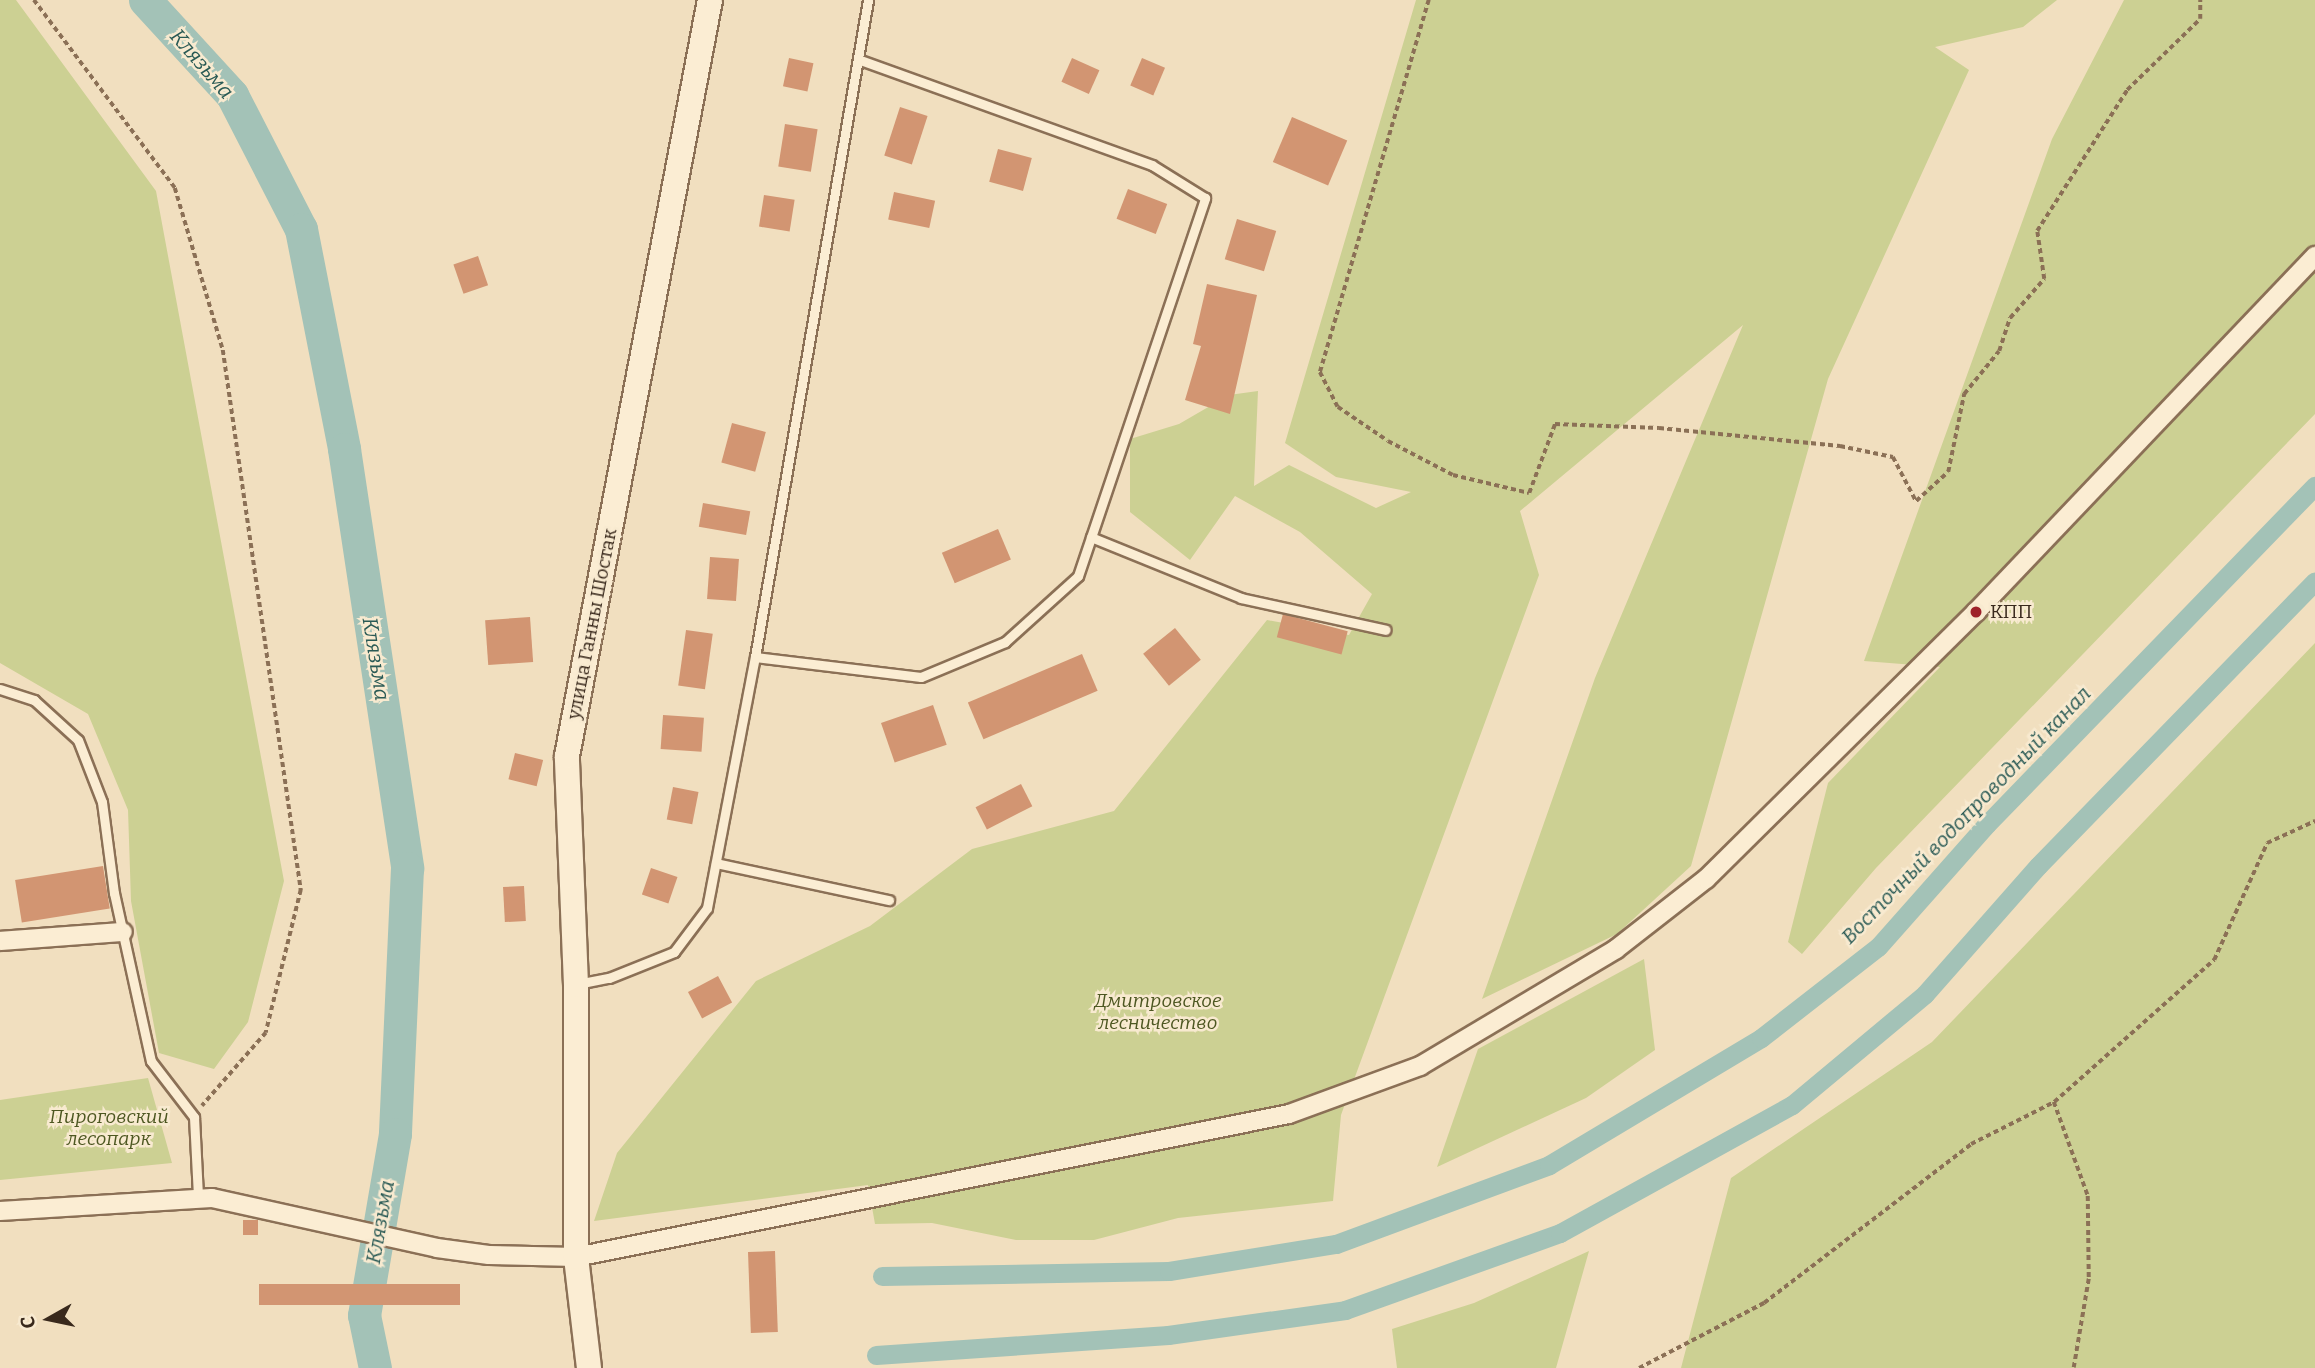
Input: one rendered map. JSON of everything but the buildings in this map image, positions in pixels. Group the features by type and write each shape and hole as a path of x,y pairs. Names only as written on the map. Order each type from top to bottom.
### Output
{"main road":[{"name":"улица Ганны Шостак","path":"589,1368 576,1257 576,985 567,756 710,0"}],"street":[{"path":"0,1211 198,1198 437,1248 489,1255 576,1257 1289,1114 1420,1066 1626,942 1706,879 1925,663 2315,256"},
{"path":"0,941 122,932"}],"lane":[{"path":"576,985 609,978 674,953 707,908 755,657 860,60 868,0"},
{"path":"755,657 921,677 1005,642 1078,576 1205,198 1152,165 860,60"},
{"path":"1091,537 1241,598 1386,630"},
{"path":"0,688 34,700 78,740 102,802 122,932 151,1061 194,1117 198,1198"},
{"path":"716,863 889,900"}],"path":[{"path":"34,0 175,188 223,350 299,876 301,890 266,1033 227,1073 194,1117"},
{"path":"1429,0 1320,372 1338,407 1388,441 1452,475 1529,493 1555,424 1672,429 1840,446 1894,457 1916,501 1948,472 1964,394 1999,351 2010,318 2044,279 2037,231 2127,90 2200,19 2200,0"},
{"path":"1639,1368 1764,1303 1971,1144 2054,1102 2214,960 2267,843 2315,821"},
{"path":"2054,1102 2088,1196 2089,1279 2074,1368"}],"green space":[{"path":"0,0 16,0 156,191 284,881 248,1022 214,1069 159,1053 131,901 128,810 88,714 0,663"},
{"name":"Дмитровское лесничество","path":"1416,0 2057,0 2023,27 1935,47 1969,70 1828,379 1691,866 1617,934 1482,999 1595,678 1743,325 1520,511 1539,575 1341,1115 1333,1201 1178,1218 1094,1240 1016,1240 932,1223 875,1224 868,1185 594,1221 617,1153 756,981 870,926 972,849 1114,811 1267,620 1349,635 1372,594 1300,532 1235,496 1190,560 1130,512 1130,439 1179,424 1229,395 1258,391 1254,486 1289,465 1376,508 1411,492 1336,477 1285,443"},
{"path":"2124,0 2315,0 2315,414 1876,868 1802,954 1788,942 1828,783 1940,667 1864,661 2052,139"},
{"path":"2315,643 2315,1368 1681,1368 1731,1178 1932,1042"},
{"path":"1644,959 1655,1050 1586,1098 1437,1167 1478,1049"},
{"name":"Пироговский лесопарк","path":"148,1078 172,1163 0,1180 0,1100"},
{"path":"1589,1251 1556,1368 1397,1368 1392,1329 1474,1303"}],"waterway":[{"name":"Клязьма","path":"145,0 232,95 301,229 344,449 407,868 395,1134 364,1315 375,1368"},
{"name":"Восточный водопроводный канал","path":"882,1276 1169,1271 1336,1244 1549,1165 1761,1038 1878,947 1987,824 2315,486"},
{"name":"Восточный водопроводный канал","path":"876,1355 1168,1335 1345,1310 1560,1233 1792,1105 1925,994 2038,866 2315,581"}],"place":[{"name":"КПП","path":"1976,612"}]}
